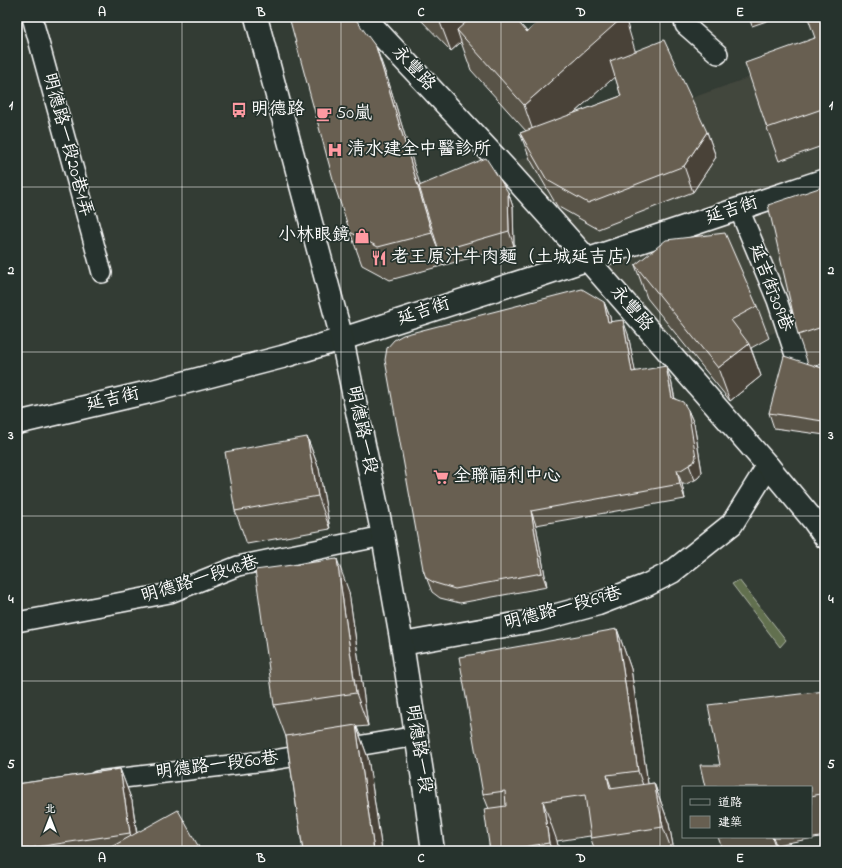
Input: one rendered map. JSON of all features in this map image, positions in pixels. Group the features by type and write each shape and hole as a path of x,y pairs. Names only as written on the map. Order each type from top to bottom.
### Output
{"street":[{"name":"明德路一段","path":"256,17 342,339 383,536 417,736 433,851"},
{"name":"永豐路","path":"364,17 509,172 768,466 821,523"},
{"name":"延吉街","path":"17,423 149,392 282,357 342,339 825,180"},
{"name":"明德路一段69巷","path":"402,644 538,620 598,604 647,585 672,572 732,524 768,466"}],"lane":[{"name":"明德路一段20巷1弄","path":"32,17 102,273"},
{"path":"683,17 685,25 718,54"},
{"name":"延吉街309巷","path":"739,209 777,300 799,367"},
{"name":"明德路一段48巷","path":"17,622 170,593 238,566 383,536"},
{"name":"明德路一段60巷","path":"79,783 273,760 417,736"}],"shaded area":[{"path":"825,50 825,314 686,365 511,163"}],"green space":[{"path":"739,580 786,640 780,647 732,584"}],"building":[{"path":"289,17 354,17 376,47 432,233 378,247 350,232 336,190"},
{"path":"472,17 514,17 527,32 544,17 622,18 524,105 457,30"},
{"path":"825,17 825,108 767,128 745,63 815,38 808,18"},
{"path":"664,40 707,132 684,166 588,203 547,180 520,133 621,96 610,61"},
{"path":"486,158 508,192 509,231 439,251 419,186"},
{"path":"825,186 825,326 798,335 768,205"},
{"path":"725,233 757,306 731,320 749,344 718,368 635,265 666,240"},
{"path":"582,289 604,302 608,322 623,320 632,372 666,366 672,398 683,402 688,410 696,457 694,462 681,470 677,470 680,484 531,511 542,573 455,589 435,583 426,578 423,569 385,360 387,348 394,340 403,335"},
{"path":"784,356 825,369 825,415 823,421 769,413"},
{"path":"307,437 318,496 235,511 225,452"},
{"path":"825,470 825,478 822,472"},
{"path":"337,559 356,693 274,705 255,570"},
{"path":"617,629 638,771 607,775 610,789 654,783 663,827 591,838 585,795 543,801 549,843 490,851 484,809 506,806 505,791 483,794 459,657"},
{"path":"825,691 825,793 812,796 812,786 705,786 700,765 720,765 708,705"},
{"path":"356,725 374,851 303,851 286,736"},
{"path":"120,769 130,833 17,850 17,784"},
{"path":"178,810 201,851 104,851"}],"place":[{"name":"明德路","path":"239,110"},
{"name":"50嵐","path":"324,114"},
{"name":"清水建全中醫診所","path":"335,150"},
{"name":"小林眼鏡","path":"362,236"},
{"name":"老王原汁牛肉麵（土城延吉店）","path":"379,258"},
{"name":"全聯福利中心","path":"441,477"}]}
